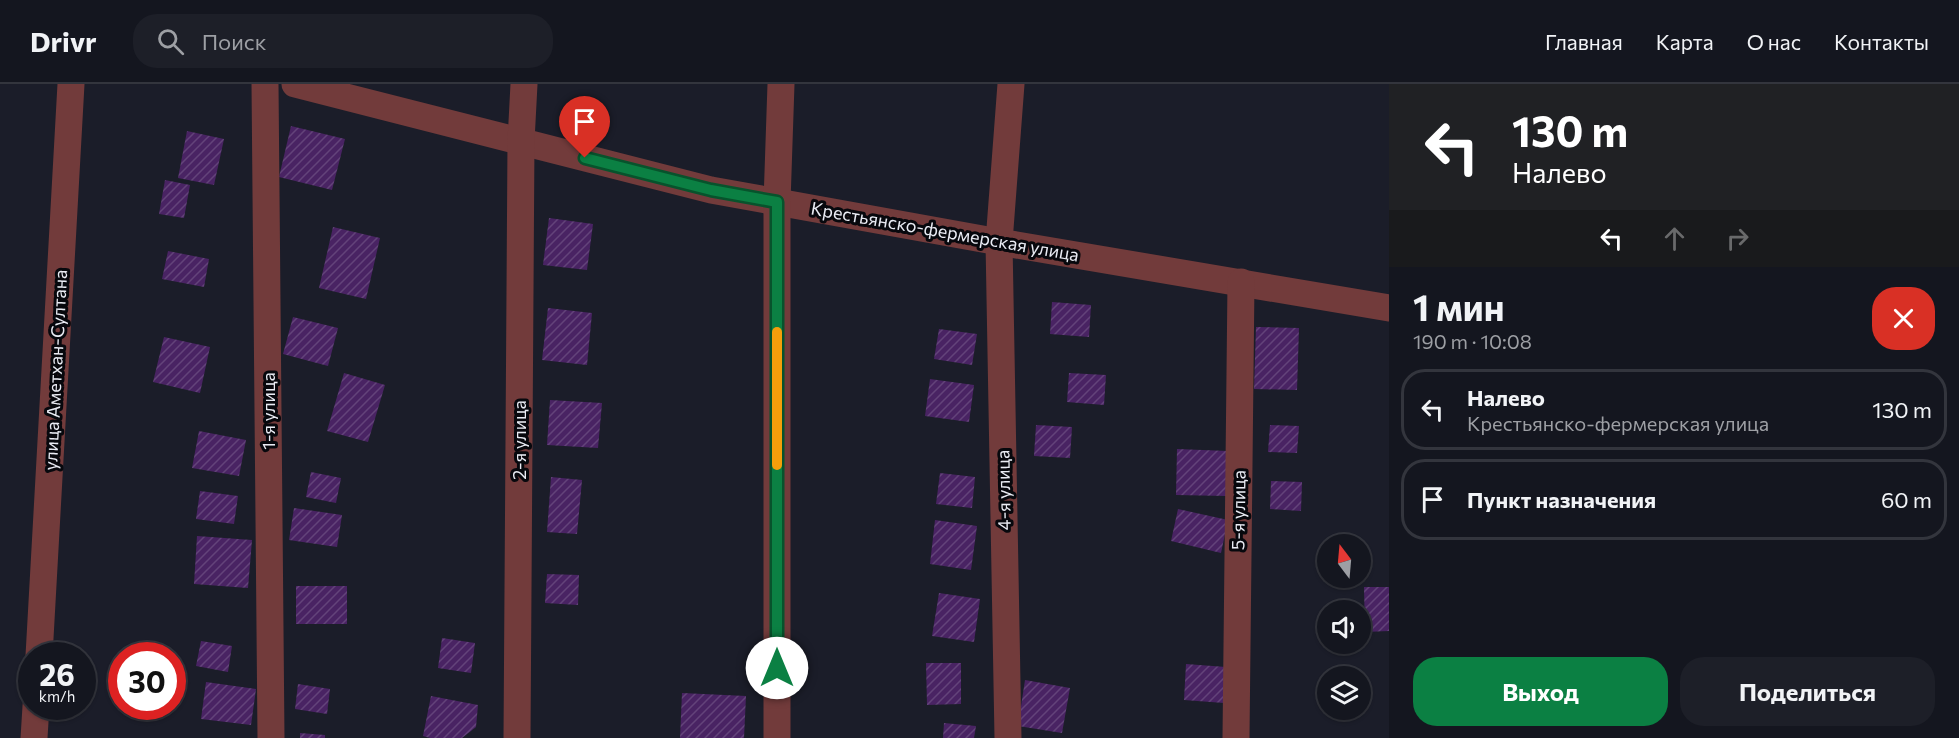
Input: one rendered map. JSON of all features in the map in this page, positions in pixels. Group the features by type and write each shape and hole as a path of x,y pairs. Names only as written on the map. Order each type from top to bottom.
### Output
{"street":[{"name":"улица Аметхан-Султана","path":"40,642 71,84"},
{"name":"1-я улица","path":"266,84 271,738"},
{"name":"Крестьянско-фермерская улица","path":"295,84 711,190 999,242 1389,308"},
{"name":"2-я улица","path":"517,738 521,141 524,84"},
{"path":"777,738 777,202 781,84"},
{"name":"4-я улица","path":"1008,738 999,242 1011,84"},
{"name":"5-я улица","path":"1236,738 1240,282"},
{"path":"34,738 35,720"}],"building":[{"path":"291,126 345,139 332,190 279,177"},
{"path":"187,131 224,139 214,185 178,178"},
{"path":"165,180 190,185 184,218 159,214"},
{"path":"549,218 593,224 587,270 543,265"},
{"path":"333,227 380,238 366,299 319,288"},
{"path":"168,251 209,259 204,287 162,279"},
{"path":"1052,302 1091,305 1089,337 1050,334"},
{"path":"548,308 592,313 587,365 542,360"},
{"path":"293,317 338,328 328,366 283,354"},
{"path":"1256,327 1299,328 1297,390 1254,389"},
{"path":"939,329 977,334 972,365 934,359"},
{"path":"164,337 210,347 200,393 153,382"},
{"path":"344,373 385,385 368,442 327,431"},
{"path":"1069,373 1106,375 1104,405 1067,402"},
{"path":"930,379 974,385 969,422 925,416"},
{"path":"550,400 602,403 598,448 547,445"},
{"path":"1036,425 1072,427 1070,458 1034,456"},
{"path":"1270,425 1299,426 1297,453 1268,452"},
{"path":"199,431 246,440 239,476 192,468"},
{"path":"1177,449 1228,451 1226,496 1176,495"},
{"path":"311,472 341,478 336,503 306,497"},
{"path":"940,473 975,477 972,508 936,504"},
{"path":"551,477 582,480 577,534 547,532"},
{"path":"1271,481 1302,482 1301,511 1270,509"},
{"path":"200,491 238,496 234,524 196,519"},
{"path":"294,508 342,515 337,547 289,540"},
{"path":"1178,509 1228,520 1221,553 1171,541"},
{"path":"935,520 977,526 971,570 930,564"},
{"path":"197,536 252,540 248,588 194,584"},
{"path":"547,574 579,575 578,605 545,603"},
{"path":"296,586 347,586 347,624 296,624"},
{"path":"1389,587 1389,631 1371,632 1371,600 1364,600 1364,588"},
{"path":"939,593 980,599 974,642 932,636"},
{"path":"442,638 475,643 471,673 438,668"},
{"path":"201,641 232,646 228,672 196,666"},
{"path":"926,663 961,663 961,704 927,705"},
{"path":"1186,664 1226,667 1224,703 1184,700"},
{"path":"1025,680 1070,688 1062,733 1018,726"},
{"path":"206,682 256,689 251,725 201,719"},
{"path":"298,684 330,689 327,714 295,709"},
{"path":"682,693 746,696 744,738 680,738"},
{"path":"431,696 478,705 476,727 462,738 423,736"},
{"path":"944,723 976,726 974,738 943,738"},
{"path":"300,733 325,735 325,738 300,738"}],"slow traffic":[{"path":"777,332 777,465"}],"route":[{"path":"585,158 711,190 777,202 777,668"}]}
